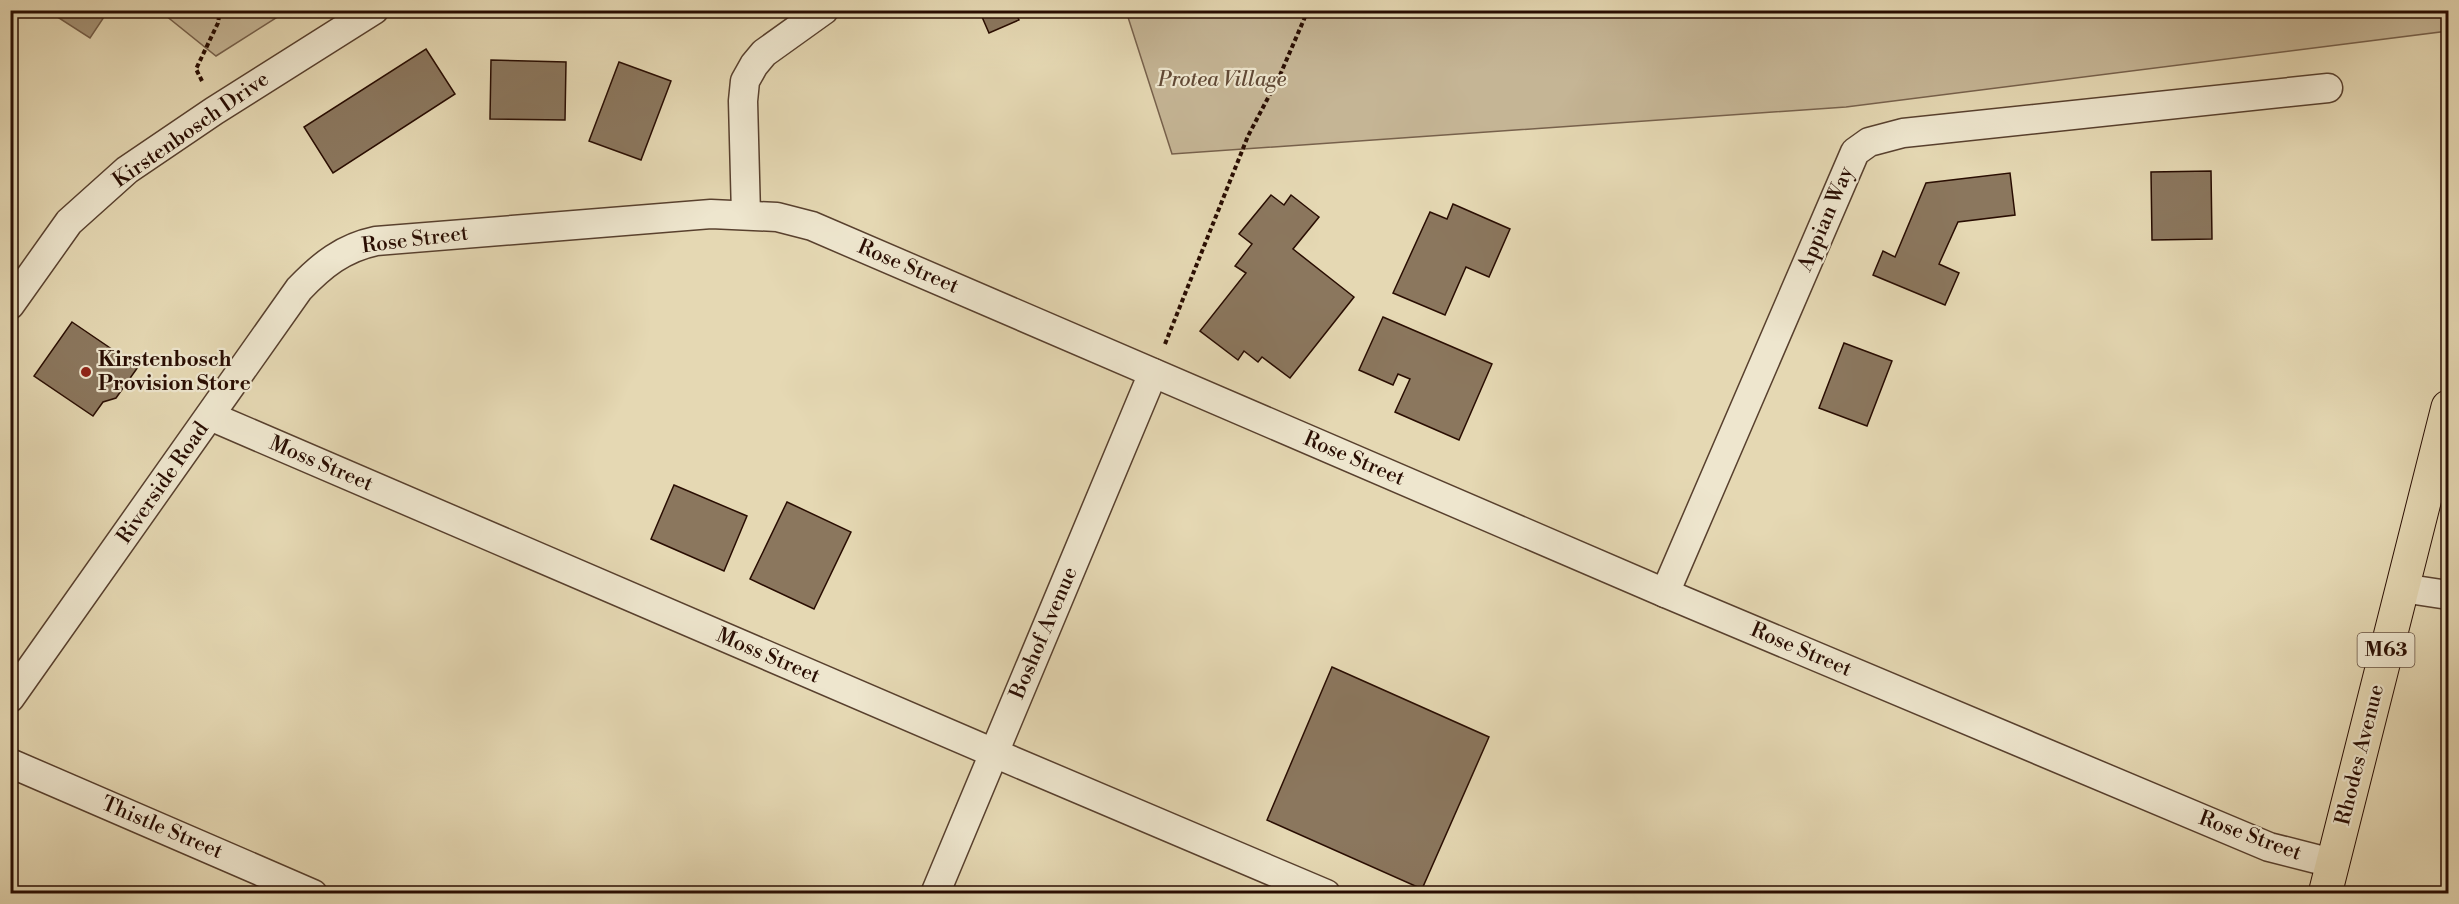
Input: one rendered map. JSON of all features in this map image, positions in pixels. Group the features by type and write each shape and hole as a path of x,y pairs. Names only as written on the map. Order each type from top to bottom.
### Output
{"main road":[{"name":"Rhodes Avenue","path":"2329,878 2448,407"}],"street":[{"name":"Kirstenbosch Drive","path":"10,304 69,222 127,170 214,111 374,10"},
{"path":"746,215 743,101 745,81 764,53 824,10"},
{"name":"Appian Way","path":"1665,593 1855,152 1869,142 1903,133 2328,88"},
{"name":"Rose Street","path":"348,249 357,245 387,240 711,214 777,217 812,226 1665,593 2269,847 2329,878"},
{"name":"Riverside Road","path":"10,699 299,289 336,255 348,249"},
{"name":"Boshof Avenue","path":"935,894 1154,373"},
{"name":"Moss Street","path":"210,416 1326,894"},
{"path":"2402,588 2448,595"},
{"name":"Thistle Street","path":"10,763 313,894"}],"path":[{"path":"214,111 196,69 218,23 220,10"},
{"path":"1154,373 1248,136 1280,75 1308,10"}],"green space":[{"name":"Protea Village","path":"2448,10 2448,31 1846,107 1172,154 1126,11"},
{"path":"160,11 287,11 216,56"}],"shaded area":[{"path":"48,11 101,11 106,14 90,38"}],"building":[{"path":"979,10 1014,10 1019,20 989,33"},
{"path":"426,49 455,94 333,173 304,127"},
{"path":"491,60 566,62 565,120 490,119"},
{"path":"619,62 671,81 641,160 589,141"},
{"path":"2211,171 2212,239 2152,240 2151,172"},
{"path":"2010,173 2015,215 1958,222 1939,264 1959,273 1945,305 1873,275 1883,251 1895,257 1926,183"},
{"path":"1271,195 1284,205 1291,195 1319,217 1293,249 1354,297 1290,378 1262,357 1258,362 1244,351 1238,360 1200,331 1246,273 1235,266 1252,244 1239,234"},
{"path":"1453,204 1510,229 1489,277 1466,267 1445,315 1393,293 1430,212 1447,219"},
{"path":"1383,317 1492,364 1459,440 1395,412 1410,379 1398,374 1393,385 1359,370"},
{"name":"Kirstenbosch Provision Store","path":"72,322 138,367 116,398 103,402 93,416 34,376"},
{"path":"1844,343 1892,361 1867,426 1819,408"},
{"path":"674,485 747,516 724,571 651,539"},
{"path":"787,502 851,532 814,609 750,579"},
{"path":"1332,667 1489,737 1422,889 1267,820"}],"place":[{"name":"Kirstenbosch Provision Store","path":"86,372"}]}
